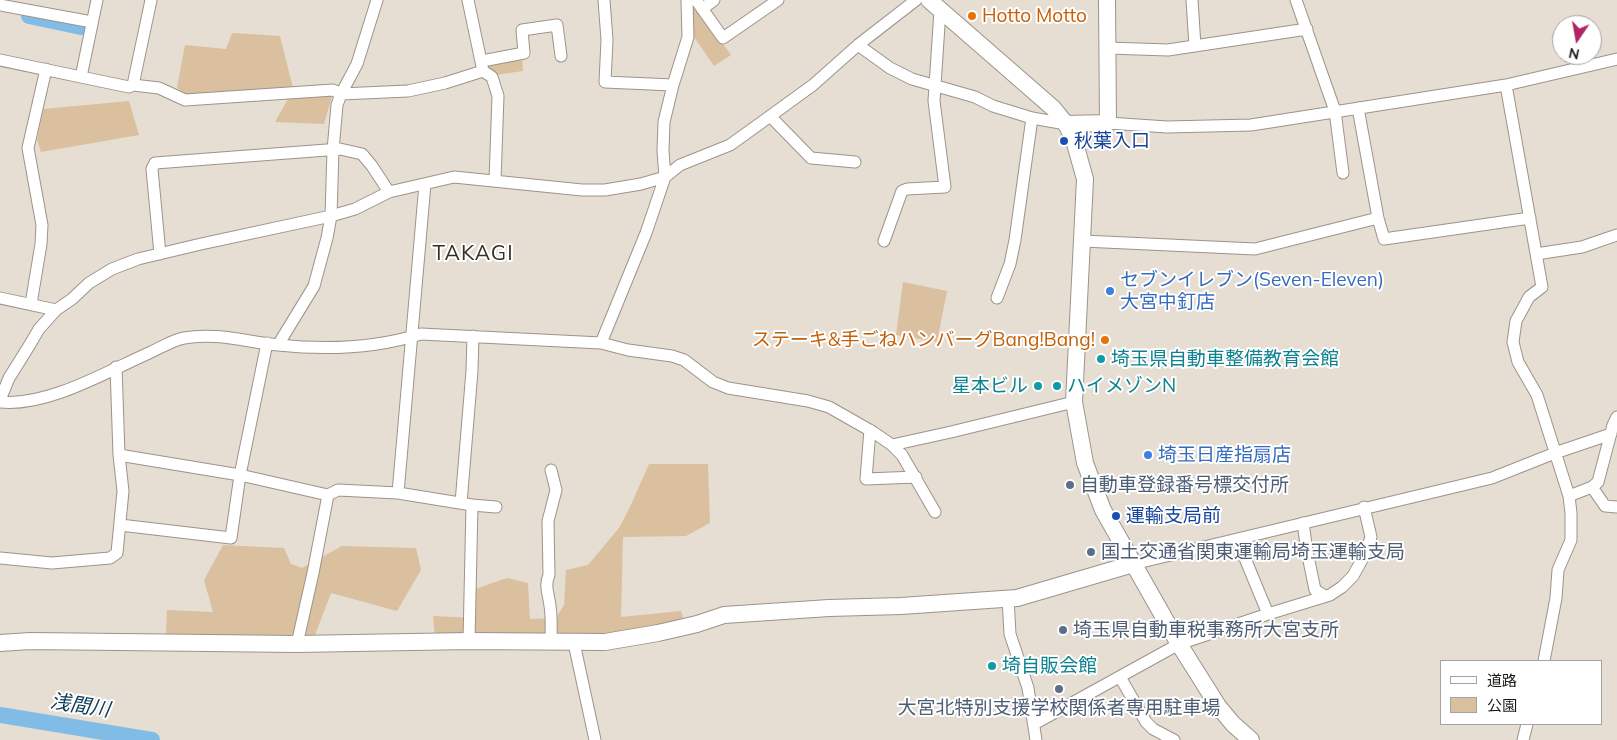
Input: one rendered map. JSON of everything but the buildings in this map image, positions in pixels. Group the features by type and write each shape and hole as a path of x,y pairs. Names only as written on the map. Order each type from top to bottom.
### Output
{"street":[{"path":"81,77 97,0"},
{"path":"133,85 151,0"},
{"path":"120,525 231,538 240,475 273,344 314,286 331,216 333,150 337,105 357,64 377,0"},
{"path":"468,0 476,43 483,66 492,77 498,96 495,181"},
{"path":"604,0 607,40 605,82 673,85"},
{"path":"601,343 646,233 665,177 663,151 664,122 688,37 687,0"},
{"path":"714,0 699,4 723,38 778,0"},
{"path":"916,0 858,45 813,85 730,145 680,165 665,177 641,184 604,190 582,190 454,177 389,192 354,209 331,216 138,259 112,269 89,283 72,299 56,310 39,330 10,378 0,401 13,403 28,402 72,388 183,338 210,336 273,344 358,347 421,334 601,343 628,350 672,356 684,360 713,382 728,388 829,407 892,445 902,455 935,512"},
{"path":"1107,0 1108,124"},
{"path":"1192,0 1195,46"},
{"path":"1296,0 1335,111 1343,173"},
{"path":"884,241 902,192 907,189 945,187 934,101 932,3"},
{"path":"932,3 1053,108 1066,124 1074,140 1085,179 1074,402 1080,443 1092,483 1103,510 1179,644 1218,706 1233,724 1251,740"},
{"path":"0,5 92,22"},
{"path":"0,60 129,87 133,85 159,88 185,100 333,90 341,94 408,91 445,83 483,66 524,53 522,30 557,25 561,56"},
{"path":"1108,48 1168,50 1306,29"},
{"path":"858,45 890,68 912,79 975,97 993,106 1032,118 1066,124 1167,127 1251,125 1506,85 1617,59"},
{"path":"31,304 41,244 42,225 28,148 46,69"},
{"path":"1506,85 1542,287 1529,297 1516,321 1513,342 1518,362 1537,395 1569,496 1571,513 1571,540 1558,570 1556,598 1544,660"},
{"path":"1358,108 1378,218 1384,239 1530,218"},
{"path":"770,116 811,158 855,162"},
{"path":"997,298 1010,264 1015,240 1032,118"},
{"path":"160,254 152,169 155,163 340,149 362,154 389,192"},
{"path":"398,493 424,184"},
{"path":"1083,241 1255,249 1378,218"},
{"path":"1536,254 1582,247 1617,236"},
{"path":"0,298 56,310"},
{"path":"469,641 466,504 472,336"},
{"path":"0,558 52,563 110,558 117,553 123,491 119,455 116,368"},
{"path":"892,445 1074,402"},
{"path":"1569,496 1592,487 1598,482 1617,417"},
{"path":"870,430 866,479 916,477"},
{"path":"0,638 0,643 606,642 627,640 697,624 724,615 1017,598 1133,564 1492,478 1555,453 1611,434"},
{"path":"119,455 240,475 328,495 338,490 398,493 496,507"},
{"path":"551,470 556,490 548,520 549,575 546,581 550,605 551,642"},
{"path":"1592,487 1605,506 1617,507"},
{"path":"297,644 328,495"},
{"path":"1034,724 1179,644 1325,596 1342,587 1353,576 1365,554 1371,537 1364,508"},
{"path":"1303,523 1306,551 1315,590 1325,596"},
{"path":"1237,540 1268,614"},
{"path":"1008,598 1010,634 1028,688 1036,740"},
{"path":"574,643 595,740"},
{"path":"1120,677 1146,722 1153,729 1174,740"},
{"path":"1523,740 1527,725"}],"green space":[{"path":"692,0 731,55 714,66 692,34"},
{"path":"232,33 280,36 293,88 187,95 177,88 185,45 226,49"},
{"path":"522,54 523,71 495,75 482,63"},
{"path":"332,96 324,124 275,122 289,97"},
{"path":"129,101 139,135 41,152 37,140 43,109"},
{"path":"903,282 947,291 937,342 896,335"},
{"path":"649,464 708,464 710,523 686,536 623,537 621,617 681,611 684,620 608,636 435,639 433,616 475,618 475,589 507,578 528,583 530,619 556,618 564,605 566,570 588,565 619,528"},
{"path":"223,545 284,548 291,564 302,568 342,546 416,548 421,570 397,611 331,593 315,635 280,639 166,634 167,610 213,612 204,580"}],"waterway":[{"path":"29,16 81,27"},
{"name":"浅間川","path":"0,715 152,740"}],"place":[{"name":"Hotto Motto","path":"972,16"},
{"name":"秋葉入口","path":"1064,141"},
{"name":"セブンイレブン(Seven-Eleven) 大宮中釘店","path":"1110,291"},
{"name":"ステーキ&手ごねハンバーグBang!Bang!","path":"1105,340"},
{"name":"埼玉県自動車整備教育会館","path":"1101,359"},
{"name":"星本ビル","path":"1038,386"},
{"name":"ハイメゾンN","path":"1057,386"},
{"name":"埼玉日産指扇店","path":"1148,455"},
{"name":"自動車登録番号標交付所","path":"1070,485"},
{"name":"運輸支局前","path":"1116,516"},
{"name":"国土交通省関東運輸局埼玉運輸支局","path":"1091,552"},
{"name":"埼玉県自動車税事務所大宮支所","path":"1063,630"},
{"name":"埼自販会館","path":"992,666"},
{"name":"大宮北特別支援学校関係者専用駐車場","path":"1059,689"}],"district":[{"name":"TAKAGI","path":"473,254"}]}
